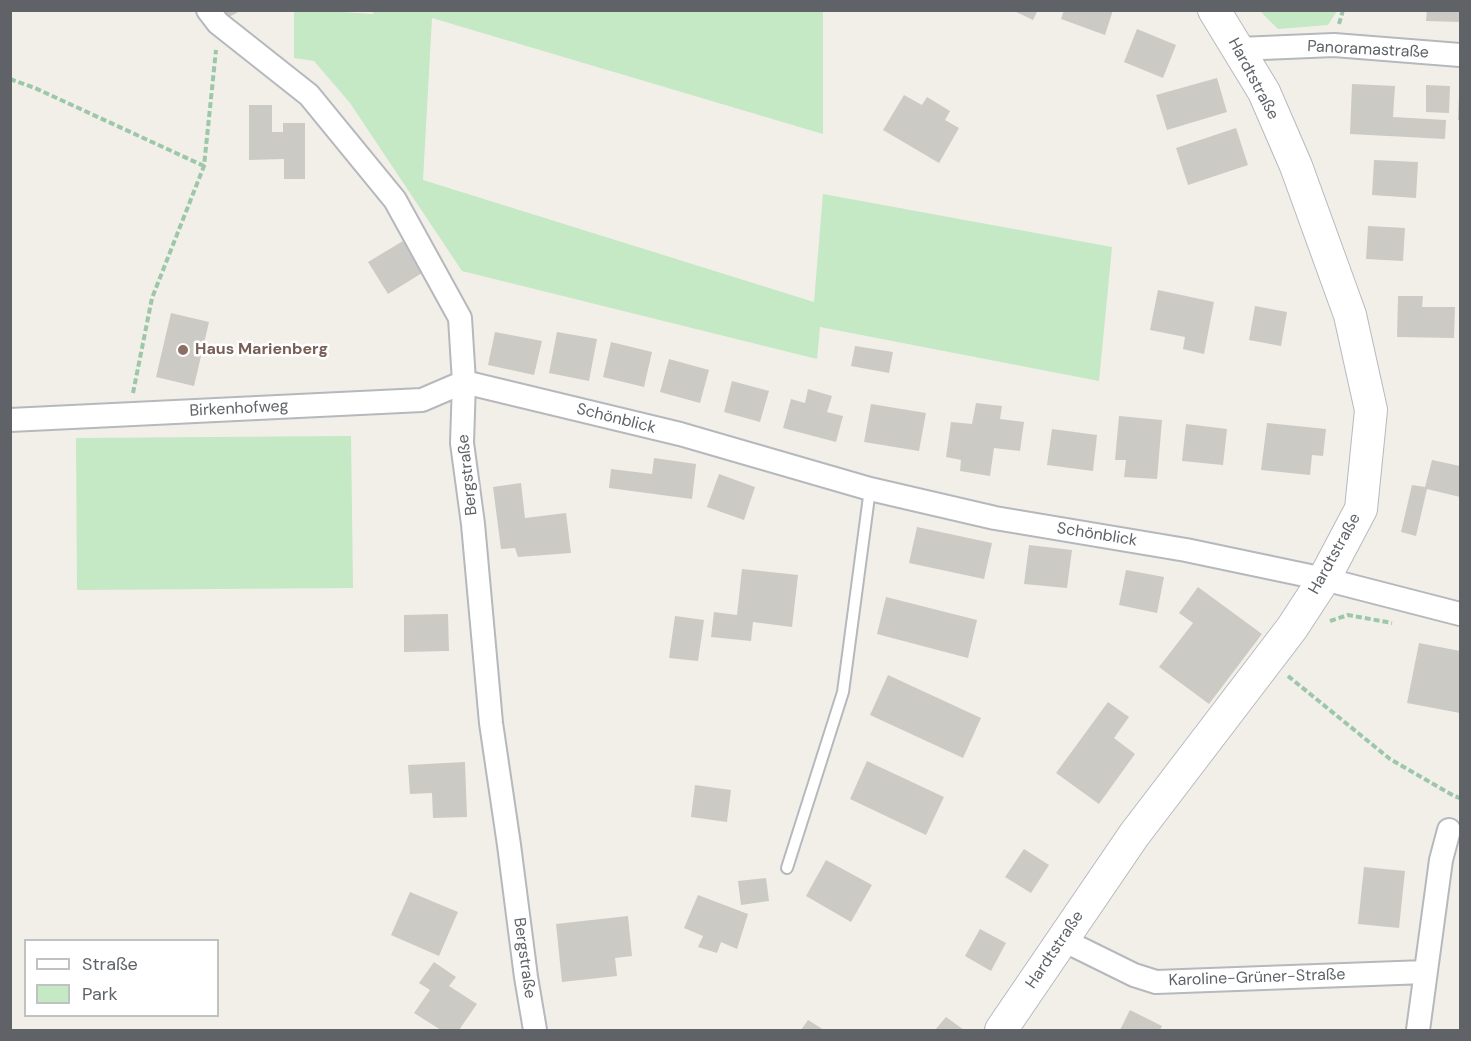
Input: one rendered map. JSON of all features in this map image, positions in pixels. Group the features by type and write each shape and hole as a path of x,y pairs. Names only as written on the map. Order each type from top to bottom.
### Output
{"main road":[{"name":"Hardtstraße","path":"1001,1030 1134,835 1292,628 1324,579 1361,509 1371,410 1350,315 1296,166 1264,92 1214,10"}],"street":[{"name":"Bergstraße","path":"208,10 218,23 309,95 394,200 460,318 465,382 462,443 473,524 491,723 526,977 536,1030"},
{"name":"Panoramastraße","path":"1239,49 1334,45 1461,56"},
{"name":"Birkenhofweg","path":"10,420 422,400 465,382"},
{"name":"Schönblick","path":"465,382 680,434 870,489 996,519 1186,550 1324,579"},
{"path":"1324,579 1461,614"},
{"path":"1418,1030 1442,860 1449,830"},
{"name":"Karoline-Grüner-Straße","path":"1063,940 1134,975 1156,982 1425,972"}],"lane":[{"path":"787,868 843,692 870,489"}],"path":[{"path":"129,414 152,298 204,166 215,59"},
{"path":"10,79 35,88 204,166"},
{"path":"1292,628 1309,640 1330,621 1348,615 1393,623"},
{"path":"1285,674 1390,759 1461,798"}],"green space":[{"path":"374,10 823,11 823,134 432,18 423,180 814,302 823,194 1112,247 1099,381 820,327 817,359 462,271 350,103 314,61 294,58 294,11 373,14"},
{"path":"1260,11 1337,11 1328,25 1278,29"},
{"path":"351,436 353,588 77,590 76,438"}],"building":[{"path":"223,10 242,10 227,18"},
{"path":"1012,10 1038,10 1033,20"},
{"path":"1064,10 1113,10 1105,35 1061,19"},
{"path":"1427,10 1460,10 1460,22 1426,21"},
{"path":"1137,29 1176,45 1163,78 1124,62"},
{"path":"1217,78 1227,112 1167,130 1156,95"},
{"path":"1352,84 1395,86 1393,117 1446,120 1445,139 1350,134"},
{"path":"1426,85 1450,86 1449,113 1426,112"},
{"path":"904,95 922,105 927,97 950,111 945,120 959,128 939,163 883,130"},
{"path":"1459,95 1460,120 1458,120"},
{"path":"249,105 272,105 272,132 283,132 283,123 305,123 305,179 284,179 284,159 249,160"},
{"path":"1236,128 1248,165 1188,185 1176,148"},
{"path":"1374,160 1418,162 1416,198 1372,195"},
{"path":"1368,226 1405,228 1403,261 1366,259"},
{"path":"403,241 422,273 388,294 368,262"},
{"path":"1158,290 1214,302 1204,354 1183,349 1185,337 1150,330"},
{"path":"1398,296 1423,296 1422,307 1455,307 1454,338 1397,337"},
{"path":"1255,306 1287,312 1281,346 1249,340"},
{"name":"Haus Marienberg","path":"171,313 209,322 194,386 156,377"},
{"path":"495,332 542,341 534,375 488,365"},
{"path":"557,332 597,339 589,381 549,373"},
{"path":"611,342 652,352 644,387 603,377"},
{"path":"855,346 893,352 889,373 851,366"},
{"path":"669,359 709,370 700,403 660,392"},
{"path":"732,381 769,391 760,422 724,412"},
{"path":"808,389 832,396 827,412 843,416 836,442 783,428 791,399 805,403"},
{"path":"976,403 1002,406 1000,419 1024,422 1020,451 994,448 990,476 960,471 961,460 946,457 951,422 972,424"},
{"path":"871,404 926,413 919,451 864,442"},
{"path":"1119,416 1162,420 1157,479 1124,477 1126,460 1115,460"},
{"path":"1267,423 1326,429 1323,456 1312,455 1310,475 1261,470"},
{"path":"1186,424 1227,429 1223,465 1182,461"},
{"path":"1052,429 1097,435 1093,471 1047,465"},
{"path":"654,458 696,464 692,499 609,488 611,469 652,474"},
{"path":"1432,460 1460,466 1460,497 1427,489 1416,536 1401,532 1412,485 1425,487"},
{"path":"719,474 755,487 744,520 707,507"},
{"path":"521,483 525,518 566,513 571,553 518,557 515,548 501,549 493,487"},
{"path":"917,527 992,543 984,579 909,563"},
{"path":"1029,545 1072,550 1067,588 1024,584"},
{"path":"742,569 798,575 792,627 753,622 751,641 711,637 714,612 737,615"},
{"path":"1126,570 1164,577 1157,613 1119,605"},
{"path":"1198,587 1262,634 1209,704 1159,667 1193,623 1179,613"},
{"path":"886,597 977,620 968,658 877,634"},
{"path":"448,614 449,651 404,652 404,615"},
{"path":"675,616 704,620 698,661 669,658"},
{"path":"1419,643 1460,651 1460,713 1407,703"},
{"path":"888,675 981,718 963,758 870,715"},
{"path":"1108,702 1129,717 1114,738 1135,754 1099,804 1056,773"},
{"path":"867,761 944,797 926,835 850,799"},
{"path":"465,762 467,817 433,818 432,793 410,794 408,765"},
{"path":"695,785 731,790 727,822 691,817"},
{"path":"1024,849 1049,865 1031,893 1005,877"},
{"path":"826,860 872,885 851,922 806,896"},
{"path":"1364,867 1405,871 1399,928 1358,924"},
{"path":"766,878 769,901 741,905 738,881"},
{"path":"410,892 458,912 439,956 391,935"},
{"path":"698,895 748,914 737,949 721,942 717,953 698,947 703,936 684,928"},
{"path":"628,916 632,956 615,958 617,976 562,982 556,924"},
{"path":"980,929 1006,943 991,971 965,956"},
{"path":"434,962 456,977 449,986 477,1004 459,1030 441,1030 414,1013 430,990 419,983"},
{"path":"1130,1010 1162,1026 1160,1030 1120,1030"},
{"path":"946,1017 964,1030 935,1030"},
{"path":"808,1020 824,1030 801,1030"}],"place":[{"name":"Haus Marienberg","path":"183,350"}]}
